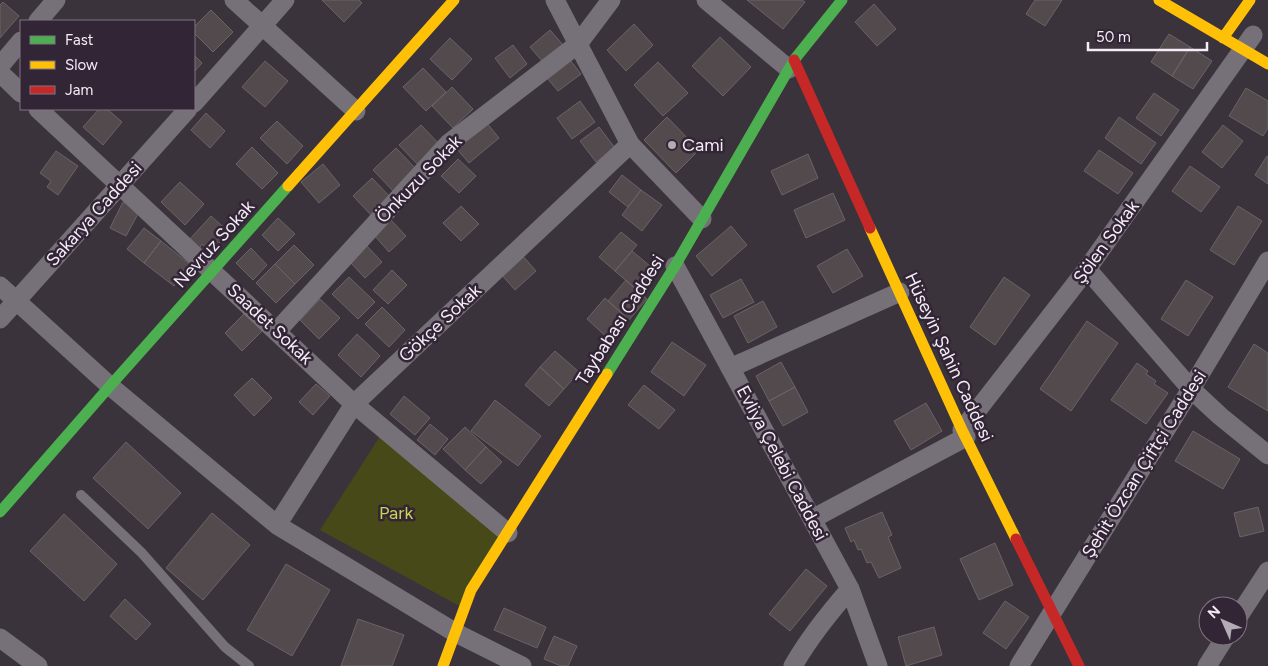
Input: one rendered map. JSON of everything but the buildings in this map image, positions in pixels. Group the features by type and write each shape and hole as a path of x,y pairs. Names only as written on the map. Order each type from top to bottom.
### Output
{"street":[{"path":"39,20 56,0"},
{"path":"234,0 356,111"},
{"path":"195,101 285,0"},
{"name":"Nevruz Sokak","path":"0,512 454,0"},
{"path":"555,0 630,144 702,219"},
{"name":"Önkuzu Sokak","path":"277,331 449,143 578,44 611,0"},
{"path":"706,0 792,65"},
{"name":"Taybabası Caddesi","path":"443,666 471,590 675,266 792,65 842,0"},
{"path":"1159,0 1224,38 1243,32"},
{"path":"1243,32 1250,0"},
{"path":"1224,38 1243,32"},
{"path":"1243,32 1268,64"},
{"name":"Şölen Sokak","path":"964,433 1087,269 1243,32"},
{"path":"0,66 20,42"},
{"name":"Hüseyin Şahin Caddesi","path":"792,65 900,292 964,433 1079,666"},
{"path":"0,73 20,92"},
{"name":"Saadet Sokak","path":"39,110 354,404 508,533"},
{"name":"Sakarya Caddesi","path":"0,319 187,110"},
{"name":"Gökçe Sokak","path":"278,525 354,404 630,144"},
{"name":"Şehit Özcan Çiftçi Caddesi","path":"1019,666 1191,389 1268,260"},
{"name":"Evliya Çelebi Caddesi","path":"675,266 850,589 878,666"},
{"path":"1087,269 1191,389 1220,416 1268,455"},
{"path":"0,286 110,386 278,525 456,633 522,666"},
{"path":"730,368 900,292"},
{"path":"812,519 964,433"},
{"path":"1248,602 1268,571"},
{"path":"793,666 815,632 850,589"},
{"path":"0,638 38,666"},
{"path":"1207,666 1220,646"}],"lane":[{"path":"81,495 141,552 224,647 249,666"}],"green space":[{"name":"Park","path":"382,433 501,538 463,608 320,530"}],"traffic: fast":[{"path":"607,374 675,266 794,60 842,0"},
{"path":"0,512 288,186"}],"traffic: slow":[{"path":"288,186 454,0"},
{"path":"1159,0 1268,64"},
{"path":"1223,38 1250,0"},
{"path":"870,228 962,430 1016,539"},
{"path":"443,666 471,590 607,374"}],"traffic: jam":[{"path":"794,60 870,228"},
{"path":"1016,539 1079,666"}],"place":[{"name":"Cami","path":"672,145"}]}
